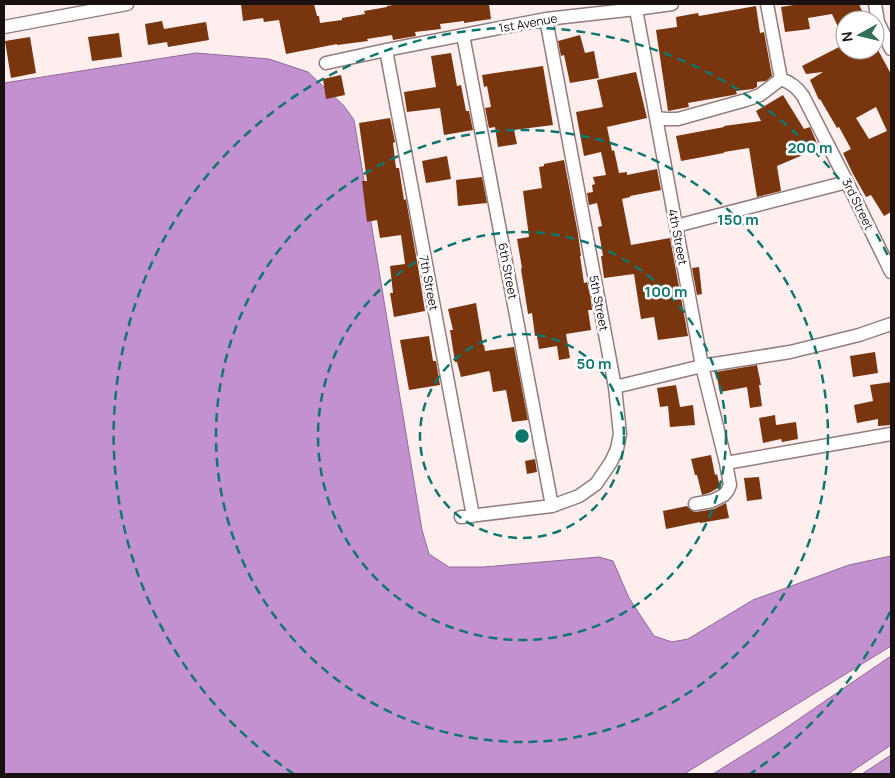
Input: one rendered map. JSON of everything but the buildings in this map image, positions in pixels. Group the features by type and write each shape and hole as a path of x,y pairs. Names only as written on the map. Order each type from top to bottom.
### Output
{"street":[{"path":"4,27 71,9 127,4"},
{"name":"1st Avenue","path":"326,63 546,20 635,7 672,4"},
{"path":"656,118 678,119 746,100 760,95 781,79 767,4"},
{"path":"875,4 879,25 891,49"},
{"name":"4th Street","path":"635,7 702,366 730,485 724,495 712,501 695,504"},
{"name":"5th Street","path":"467,516 552,506 580,496 596,484 611,462 617,449 620,434 615,387 546,20"},
{"name":"6th Street","path":"463,35 552,506"},
{"name":"7th Street","path":"386,50 467,516"},
{"name":"3rd Street","path":"781,79 798,88 803,96 891,272"},
{"path":"676,226 847,182"},
{"path":"615,387 702,366 790,352 859,335 891,324"},
{"path":"726,463 891,434"}],"shaded area":[{"path":"196,53 269,59 308,72 344,106 354,120 422,530 429,554 449,567 484,567 599,557 613,561 629,598 654,636 672,642 688,639 753,600 849,565 891,556 891,646 684,774 4,774 4,83"},
{"path":"891,656 891,745 848,774 713,774 777,734"},
{"path":"891,755 891,774 862,774"}]}
